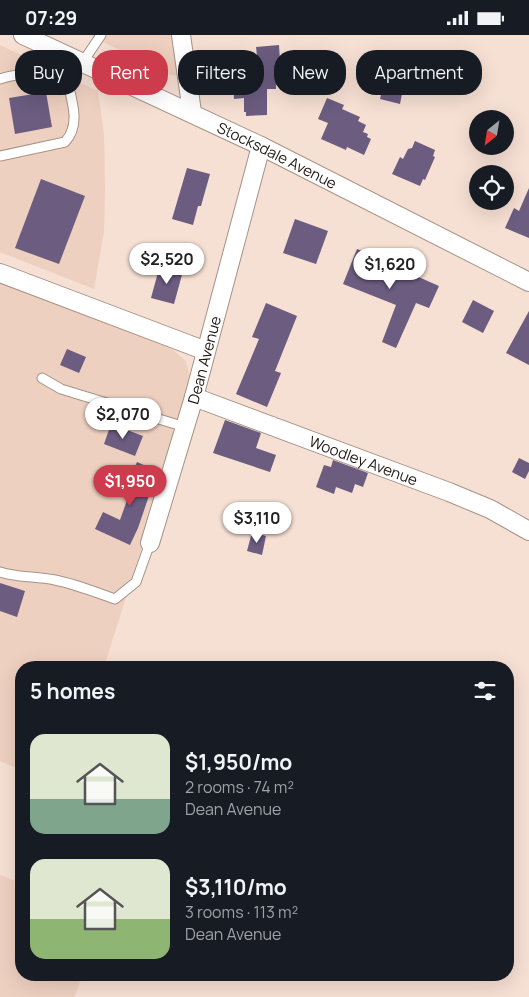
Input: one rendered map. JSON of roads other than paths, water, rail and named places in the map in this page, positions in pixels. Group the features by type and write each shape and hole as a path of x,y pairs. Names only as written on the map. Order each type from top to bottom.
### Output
{"street":[{"name":"Stocksdale Avenue","path":"23,35 56,50"},
{"path":"181,35 192,112"},
{"name":"Stocksdale Avenue","path":"82,62 192,112 529,282"},
{"name":"Dean Avenue","path":"150,543 194,397 261,146"},
{"path":"0,273 206,351"},
{"name":"Woodley Avenue","path":"194,397 449,492 490,509 529,531"}],"lane":[{"path":"82,62 101,35"},
{"path":"0,79 15,75"},
{"path":"0,153 65,143 72,135 74,122 70,95"},
{"path":"42,378 61,389 185,427"},
{"path":"0,572 13,576 32,576 56,580 115,599 136,582 150,543"}]}
